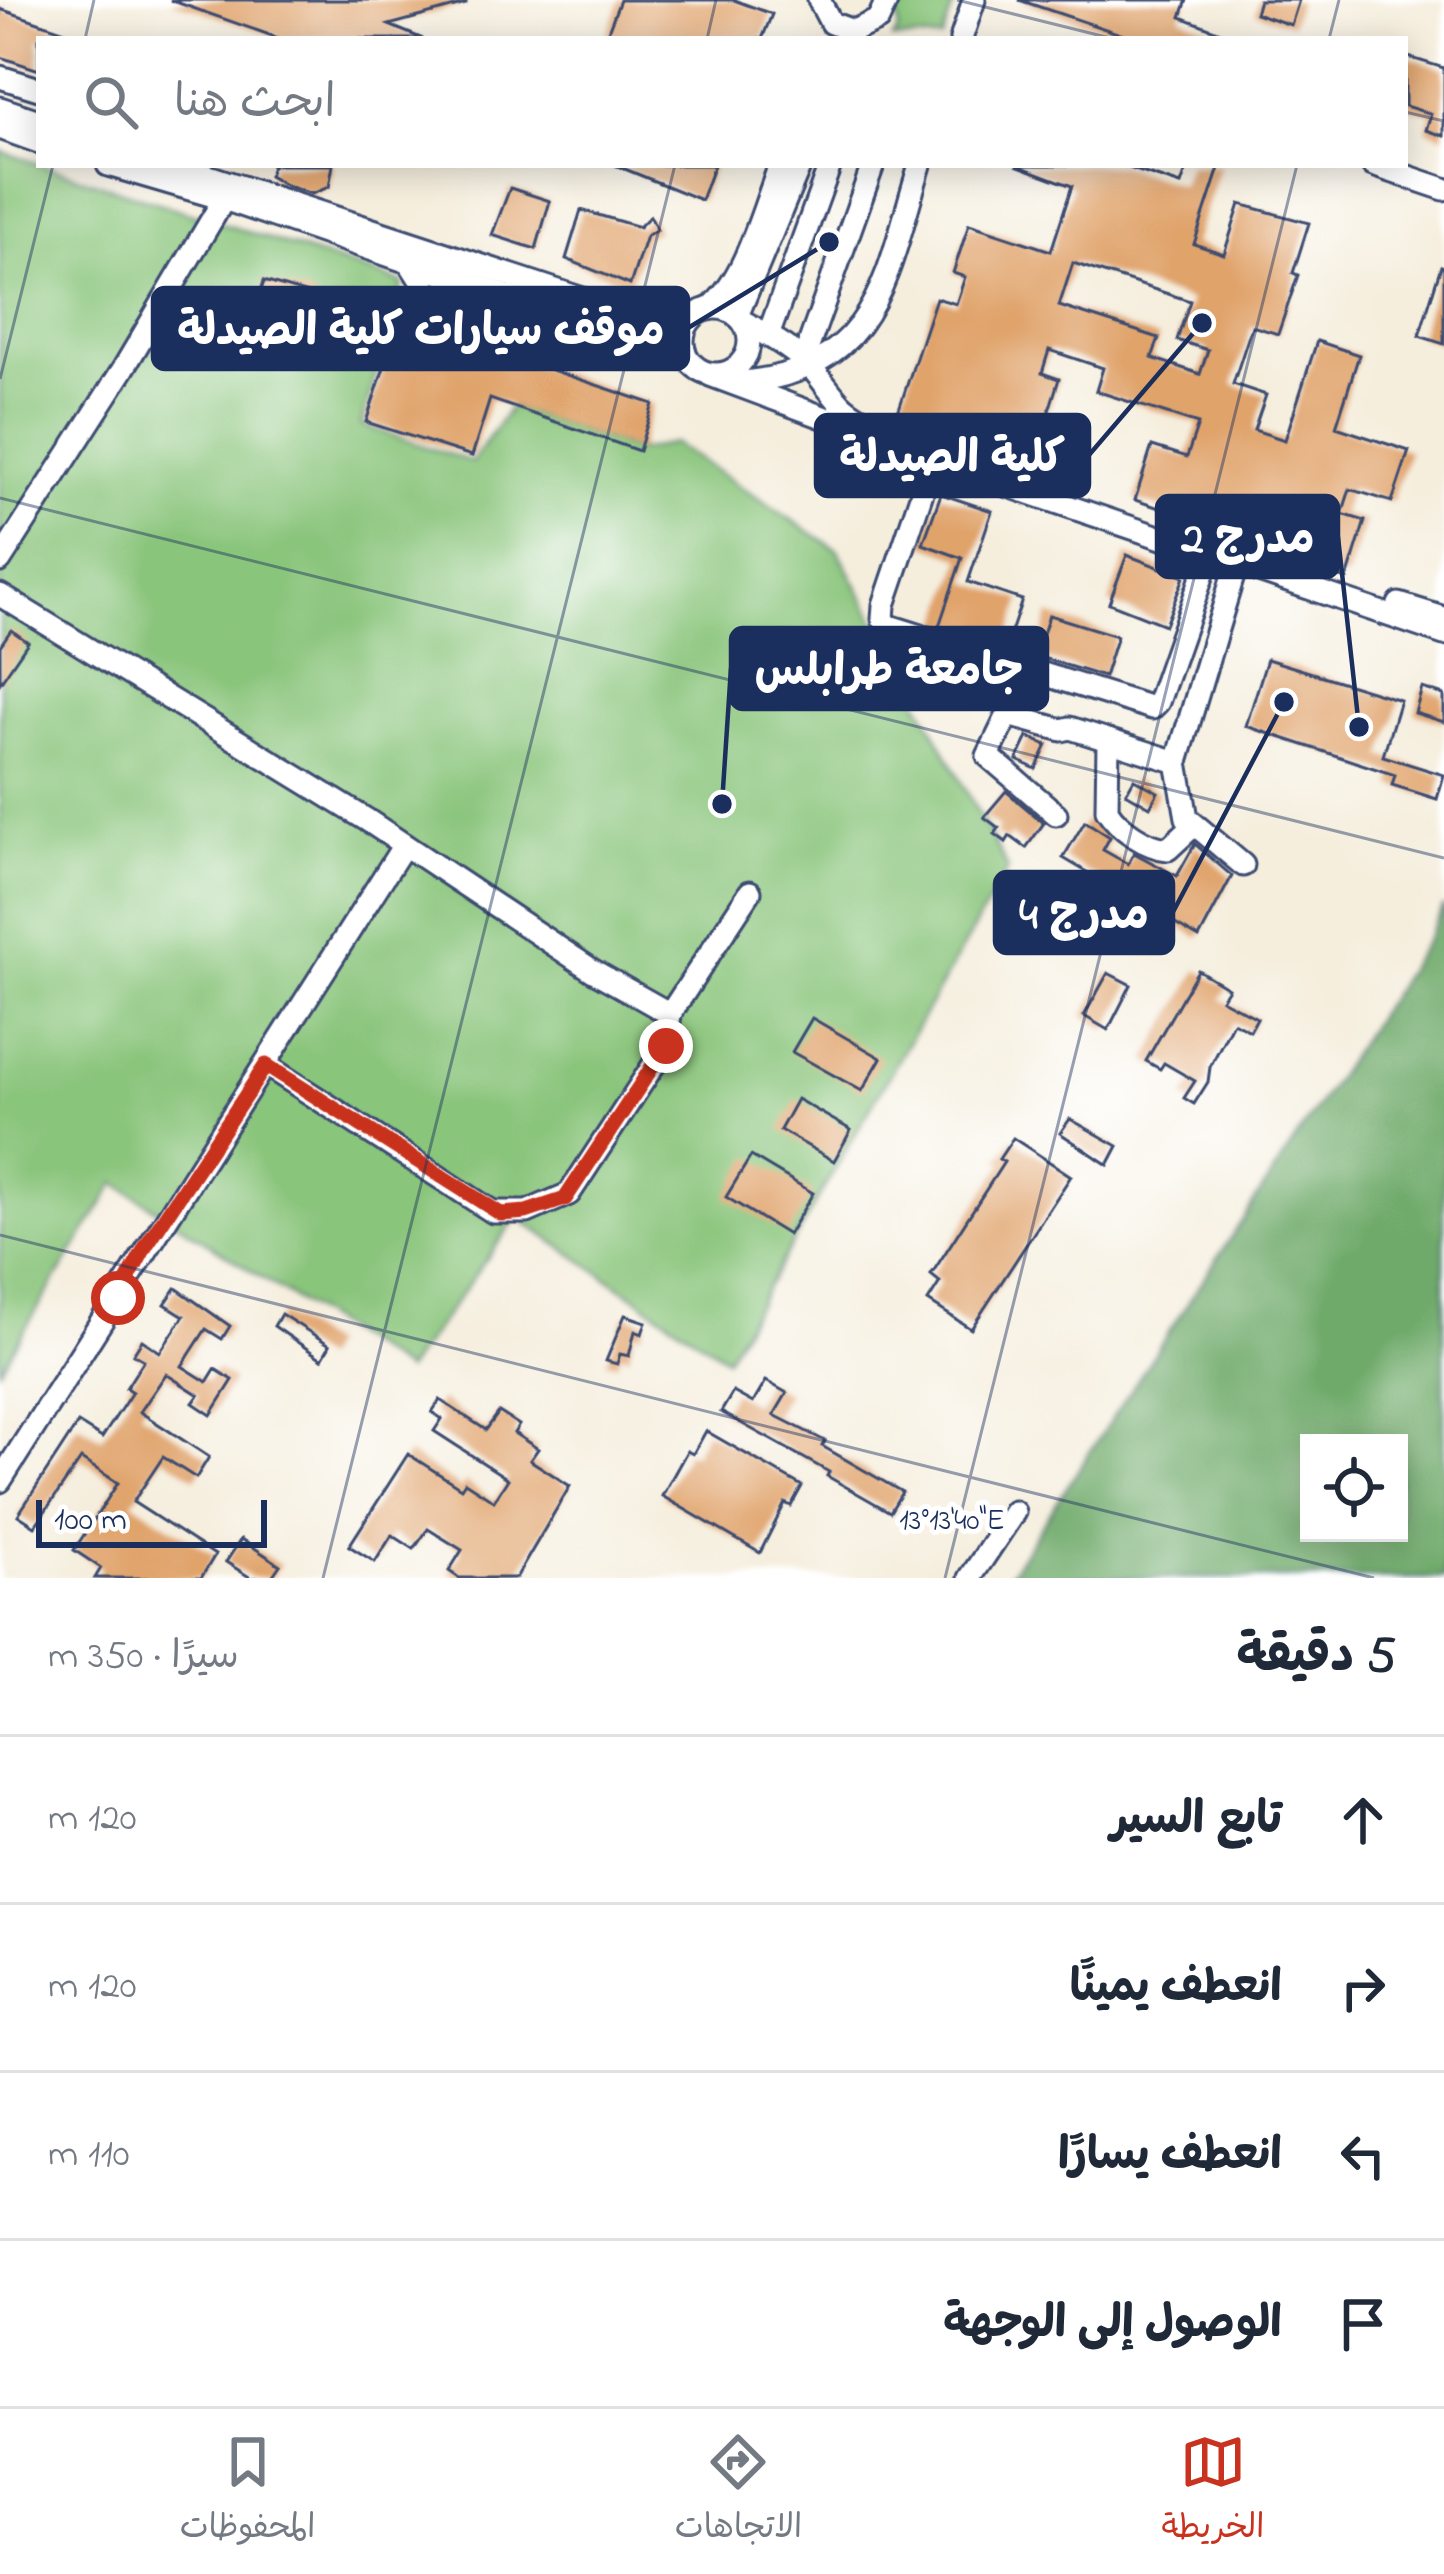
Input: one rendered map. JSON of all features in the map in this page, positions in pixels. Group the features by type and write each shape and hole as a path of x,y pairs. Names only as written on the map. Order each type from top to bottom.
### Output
{"street":[{"path":"819,0 829,31 860,34 878,20 887,0"},
{"path":"962,36 974,0"},
{"path":"0,77 36,88"},
{"path":"0,108 36,120"},
{"path":"0,128 36,141"},
{"path":"118,168 686,357"},
{"path":"779,168 736,276 723,298 685,328 682,343 696,368 934,460 1444,634"},
{"path":"710,375 730,372 745,359 749,340 741,319 799,168"},
{"path":"768,336 829,168"},
{"path":"807,364 872,168"},
{"path":"739,383 786,377 853,335 881,292 919,168"},
{"path":"1382,168 1444,189"},
{"path":"200,169 656,323 701,312 741,319 807,364 846,412 892,433 1254,559 1444,618"},
{"path":"790,189 858,209"},
{"path":"0,561 224,200"},
{"path":"934,460 884,605 883,619 889,626 1152,708 1209,557"},
{"path":"1236,566 1177,762 1187,818 1243,865"},
{"path":"0,595 404,844 592,970 670,1014"},
{"path":"1056,814 988,756 1006,719 1012,716 1177,762"},
{"path":"1108,740 1107,810 1112,819 1156,848 1168,849 1194,824"},
{"path":"0,1481 404,844"},
{"path":"266,1065 494,1212 526,1212 569,1194 666,1046 670,1014 750,892"},
{"path":"970,1578 1014,1512"}],"green space":[{"path":"896,0 955,0 943,36 895,36 899,29"},
{"path":"0,151 36,163 36,168 52,168 403,283 361,425 472,462 511,406 639,451 673,443 838,550 1008,869 726,1358 517,1217 405,1371 116,1183 0,1369"},
{"path":"1444,906 1444,1578 1007,1578 1428,938"}],"building":[{"path":"170,0 465,0 466,4 389,25 416,36 272,36"},
{"path":"620,0 734,0 772,14 763,36 606,36"},
{"path":"1019,0 1187,0 1181,17 1230,36 1126,36"},
{"path":"1259,0 1299,0 1291,25 1255,13"},
{"path":"0,9 80,36 36,36 36,69 0,57"},
{"path":"1408,57 1444,68 1444,136 1426,130 1431,114 1408,107"},
{"path":"271,168 332,168 329,187 312,194 269,176"},
{"path":"622,168 713,168 701,200"},
{"path":"1024,168 1129,168 1181,185 1187,168 1219,168 1194,244 1224,254 1240,204 1309,223 1278,334 1252,326 1233,384 1266,395 1254,430 1285,440 1317,341 1359,355 1336,427 1409,451 1392,502 1350,489 1342,514 1365,521 1347,579 1214,540 1221,517 1193,508 1190,518 1135,500 1152,446 1187,457 1198,424 1096,391 1103,368 1049,350 1042,373 1059,379 1028,477 893,427 936,298 956,304 965,277 953,273 969,224 1051,251 1072,186","holes":["1073,263 1190,301 1177,340 1208,350 1200,374 1152,358 1159,338 1059,306"]},
{"path":"510,188 550,201 536,249 492,235"},
{"path":"581,210 639,227 650,216 657,230 646,236 630,285 566,259"},
{"path":"1444,267 1444,344 1419,336"},
{"path":"264,281 315,296 306,326 254,314"},
{"path":"400,319 653,404 639,451 490,399 472,456 366,422"},
{"path":"941,494 992,511 968,582 1022,600 1006,647 939,626 962,558 923,544"},
{"path":"1127,555 1184,577 1165,625 1109,603"},
{"path":"1049,615 1117,636 1104,677 1036,656"},
{"path":"11,630 28,642 0,683 0,646"},
{"path":"1267,659 1400,700 1383,756 1444,775 1437,799 1392,785 1395,775 1246,726"},
{"path":"1422,688 1444,695 1444,722 1415,713"},
{"path":"1028,737 1047,745 1036,769 1017,760"},
{"path":"1134,779 1158,792 1150,807 1126,793"},
{"path":"1006,791 1044,823 1026,848 1010,836 1006,842 995,834 999,828 984,817"},
{"path":"1085,821 1110,837 1103,850 1128,864 1134,853 1177,876 1195,844 1232,876 1199,938 1063,858"},
{"path":"1198,970 1228,988 1221,999 1257,1018 1250,1031 1233,1022 1194,1104 1184,1098 1195,1081 1164,1063 1160,1069 1146,1061"},
{"path":"1108,973 1131,985 1108,1030 1084,1016"},
{"path":"812,1018 881,1058 862,1091 792,1052"},
{"path":"797,1099 851,1130 834,1161 780,1130"},
{"path":"1070,1119 1118,1146 1108,1165 1060,1133"},
{"path":"1013,1138 1071,1176 971,1329 928,1301 940,1282 931,1275 1004,1162 999,1159"},
{"path":"751,1156 813,1193 788,1235 726,1197"},
{"path":"176,1288 230,1326 222,1339 206,1329 182,1366 207,1382 215,1369 233,1380 211,1415 193,1403 199,1395 166,1374 140,1412 209,1457 196,1478 163,1457 133,1502 215,1555 201,1578 95,1578 101,1568 74,1550 118,1483 81,1459 35,1526 18,1515 78,1423 102,1438 132,1392 126,1388 144,1360 133,1354 142,1340 160,1352 184,1316 165,1304"},
{"path":"281,1314 330,1345 322,1359 274,1326"},
{"path":"625,1315 646,1322 642,1334 635,1331 629,1356 620,1354 617,1364 606,1361"},
{"path":"766,1381 787,1393 774,1415 825,1441 822,1446 902,1492 890,1512 721,1412 733,1392 753,1403"},
{"path":"440,1400 486,1430 499,1412 519,1425 514,1433 538,1449 530,1460 570,1486 516,1578 459,1578 449,1571 462,1550 428,1529 414,1549 392,1535 375,1562 349,1546 408,1454 461,1488 465,1482 494,1501 508,1479 434,1431 442,1419 432,1412"},
{"path":"706,1431 802,1486 791,1506 785,1503 760,1553 662,1496 687,1451 693,1454"},
{"path":"241,1539 280,1565 271,1578 251,1578 226,1562"}],"place":[{"name":"موقف سيارات كلية الصيدلة","path":"829,242"},
{"name":"كلية الصيدلة","path":"1202,323"},
{"name":"مدرج 4","path":"1284,702"},
{"name":"مدرج 2","path":"1359,727"},
{"name":"جامعة طرابلس","path":"722,804"}],"route":[{"path":"118,1298 147,1244 266,1065 501,1214 526,1212 565,1199 666,1046"}]}
